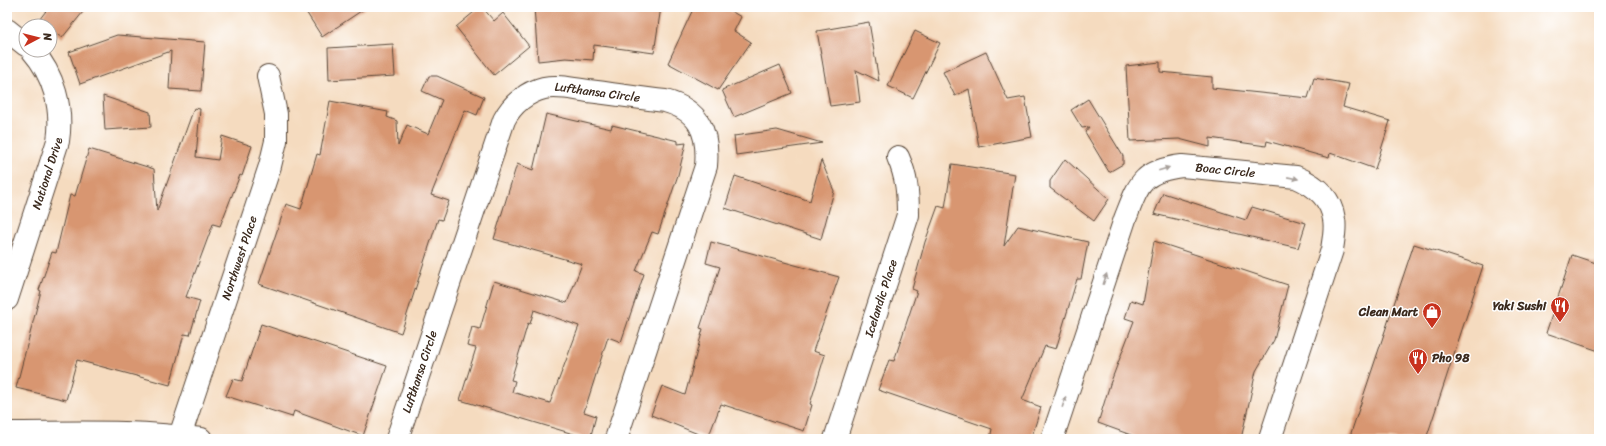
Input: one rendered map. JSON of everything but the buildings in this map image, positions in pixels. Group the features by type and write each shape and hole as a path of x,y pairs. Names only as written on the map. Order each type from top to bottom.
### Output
{"street":[{"path":"7,30 18,39"},
{"name":"National Drive","path":"7,299 58,141 60,125 57,98 48,72 38,58"},
{"name":"Northwest Place","path":"180,437 276,141 276,114 268,76"},
{"name":"Lufthansa Circle","path":"398,439 504,120 508,112 520,100 537,90 546,88 596,92 665,101 677,104 687,109 696,119 704,132 707,148 706,166 616,439"},
{"name":"Icelandic Place","path":"835,439 908,215 908,189 898,157"},
{"name":"Boac Circle","path":"1052,439 1125,219 1138,186 1152,173 1165,168 1182,166 1296,177 1310,183 1321,192 1330,206 1335,220 1332,250 1270,439"},
{"path":"7,433 121,432 201,439"}],"place":[{"name":"Yaki Sushi","path":"1560,323"},
{"name":"Clean Mart","path":"1432,329"},
{"name":"Pho 98","path":"1418,375"}]}
